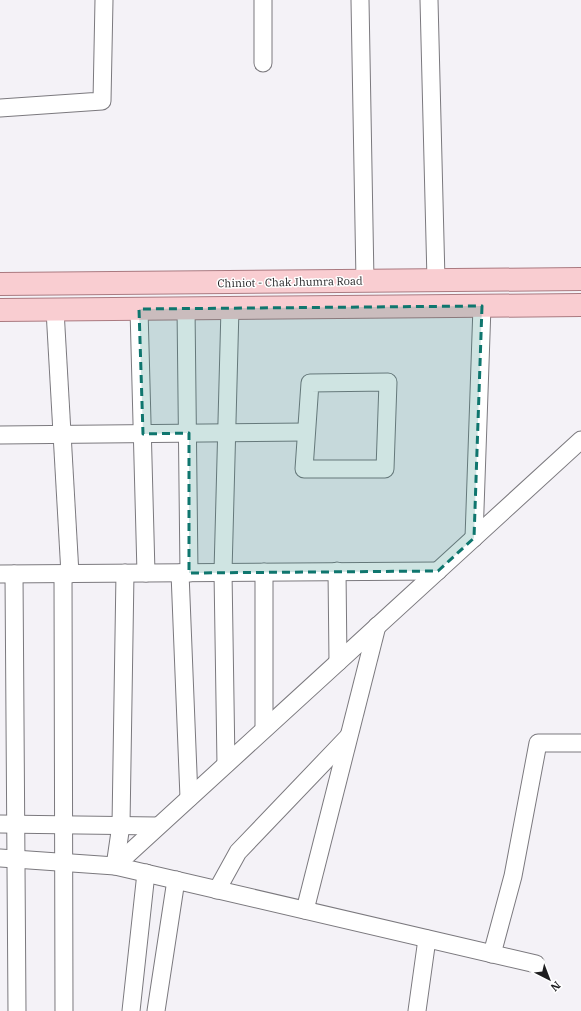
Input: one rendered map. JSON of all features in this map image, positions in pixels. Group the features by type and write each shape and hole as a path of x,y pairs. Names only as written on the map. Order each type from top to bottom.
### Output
{"main road":[{"name":"Chiniot - Chak Jhumra Road","path":"0,284 581,279"},
{"path":"0,310 581,305"}],"street":[{"path":"0,108 102,101 104,0"},
{"path":"263,0 263,63"},
{"path":"360,0 365,281"},
{"path":"429,0 436,280"},
{"path":"474,538 482,306"},
{"path":"186,308 188,434 184,573 189,798"},
{"path":"226,764 223,572 230,308"},
{"path":"139,309 146,573"},
{"path":"55,310 63,435 66,574 63,824 64,1011"},
{"path":"388,382 385,469 304,469 306,432 310,383 388,382"},
{"path":"0,435 306,432"},
{"path":"115,866 581,440"},
{"path":"17,1011 8,859 7,574 438,570"},
{"path":"337,571 338,662"},
{"path":"264,572 264,729"},
{"path":"115,866 121,825 125,573"},
{"path":"306,910 377,626"},
{"path":"217,890 238,852 350,736"},
{"path":"492,954 513,876 538,743 581,743"},
{"path":"8,824 158,826"},
{"path":"8,859 115,866 536,964"},
{"path":"131,1011 146,873"},
{"path":"156,1011 176,880"},
{"path":"417,1011 427,939"}],"highlighted area":[{"path":"482,306 474,538 438,571 189,573 189,433 143,434 139,309"}]}
